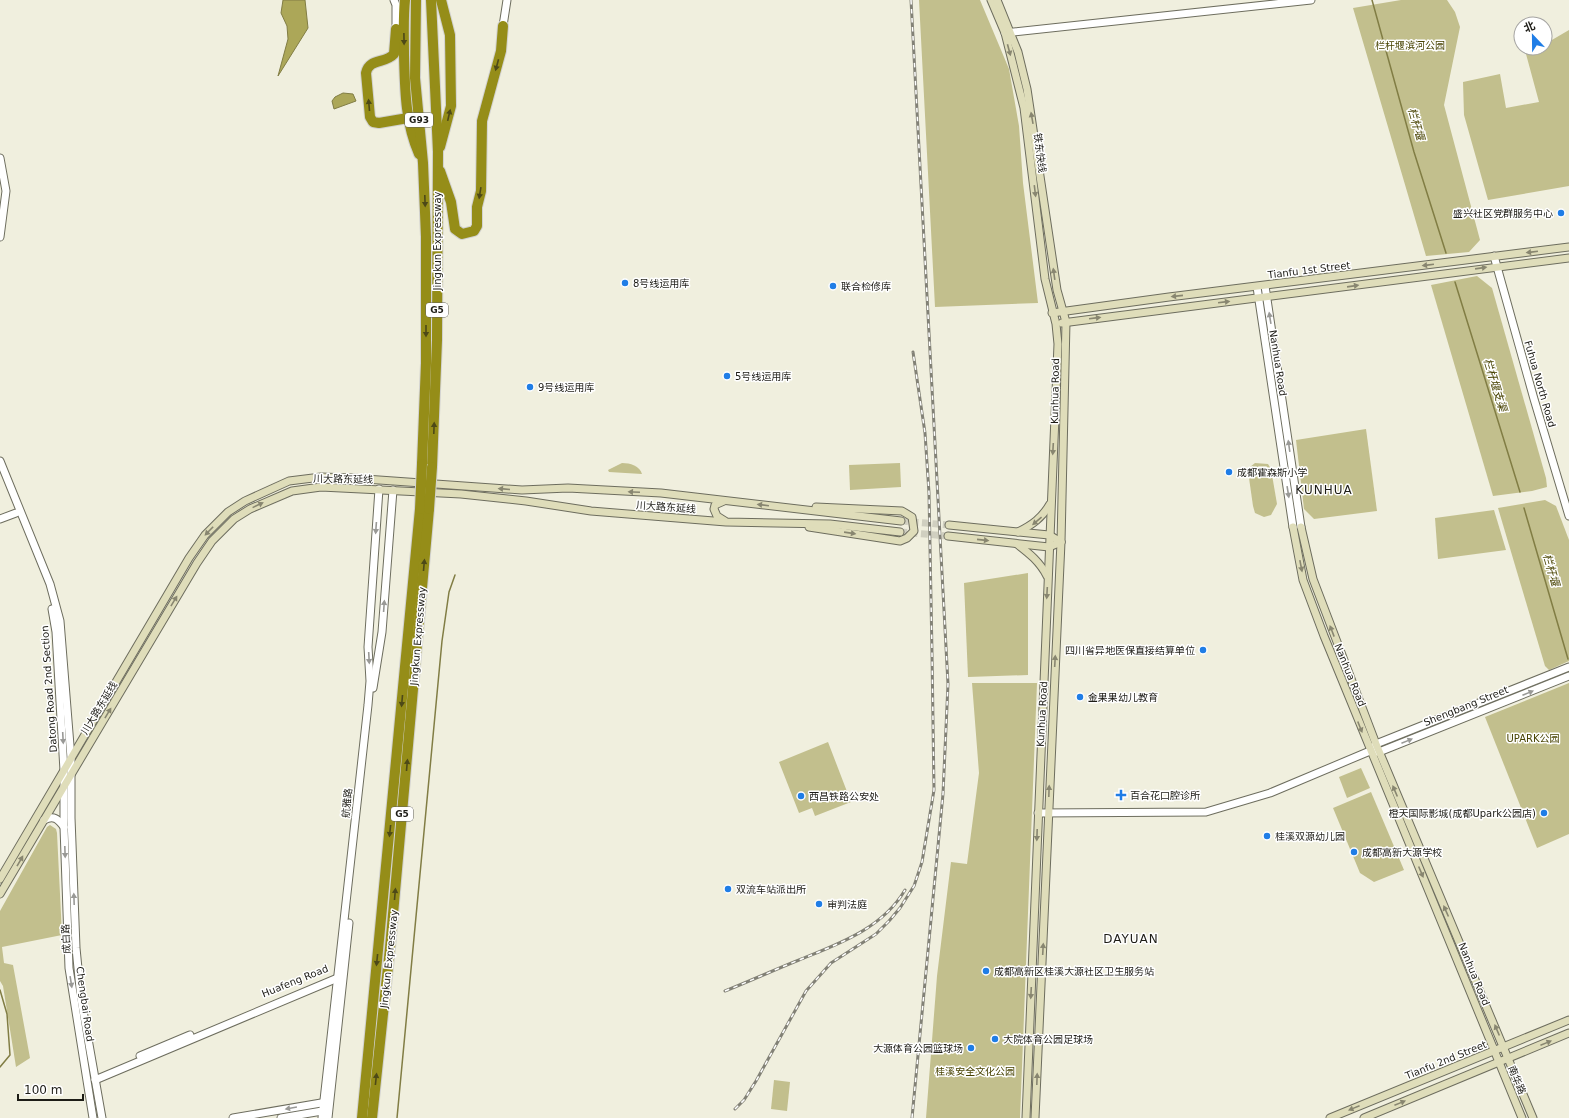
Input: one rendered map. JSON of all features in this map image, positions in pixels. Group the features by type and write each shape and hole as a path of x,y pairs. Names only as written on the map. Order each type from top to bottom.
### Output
{"highway":[{"name":"G93","path":"416,0 414,78 423,162"},
{"name":"Jingkun Expressway","path":"372,1118 390,948 437,340 438,152 431,0"},
{"name":"G5","path":"438,152 445,133 451,106 450,35 442,0"},
{"name":"G5","path":"398,2 408,118 412,136 423,162"},
{"path":"438,166 451,202 455,229 462,234 474,231 477,226 477,207 481,191 482,121 501,51 503,26"},
{"path":"396,29 394,54 391,58 372,63 368,67 366,73 370,117 374,122 379,123 408,118"},
{"name":"Jingkun Expressway","path":"423,162 426,252 427,466"},
{"name":"Jingkun Expressway","path":"362,1118 425,509"}],"main road":[{"name":"铁东快线","path":"991,0 1008,32 1024,108 1045,279 1052,313"},
{"name":"铁东快线","path":"997,0 1027,89 1054,275 1063,312"},
{"name":"Tianfu 1st Street","path":"1052,313 1569,247"},
{"name":"Tianfu 1st Street","path":"1056,324 1496,266 1569,258"},
{"name":"Kunhua Road","path":"1036,1118 1061,542 1066,322 1063,312"},
{"name":"Kunhua Road","path":"1026,1118 1050,503 1058,344 1056,324 1052,313"},
{"name":"川大路东延线","path":"71,758 102,702 189,558 205,535 228,512 268,489 296,480 344,478 522,490 568,488 661,493 901,521"},
{"name":"川大路东延线","path":"0,878 68,773 212,541 234,519 255,506 292,491 321,487 461,494 526,501 592,511 726,522 830,524 900,532"},
{"path":"726,501 719,503 714,509 717,516 726,522"},
{"path":"1018,532 1032,525 1044,515 1050,503"},
{"path":"783,523 900,541 911,535 914,526 912,517 902,511 784,507"},
{"path":"949,526 1049,535 1061,542"},
{"name":"Nanhua Road","path":"1293,527 1303,580 1370,751 1438,912 1494,1051"},
{"name":"Nanhua Road","path":"1301,527 1313,579 1379,752 1533,1118"},
{"path":"948,536 1049,547 1061,542"},
{"path":"1017,544 1029,552 1043,567 1048,578"},
{"name":"川大路东延线","path":"0,894 64,785 68,773"},
{"name":"Tianfu 2nd Street","path":"1330,1118 1569,1020"},
{"path":"1364,1118 1569,1033"},
{"name":"南华路","path":"1494,1051 1522,1118"}],"street":[{"path":"503,26 507,0"},
{"path":"1008,32 1311,0"},
{"path":"396,29 398,2"},
{"path":"0,158 6,191 0,237"},
{"path":"0,184 2,192 0,205"},
{"name":"Fuhua North Road","path":"1494,256 1534,399 1569,516"},
{"path":"1265,286 1301,527"},
{"name":"Nanhua Road","path":"1257,287 1293,527"},
{"name":"Datong Road 2nd Section","path":"0,461 55,600 61,630 71,758"},
{"name":"Datong Road 2nd Section","path":"0,472 51,603 56,632 68,773"},
{"name":"航雅路","path":"328,1118 325,1113 370,681 368,647 379,489"},
{"name":"航雅路","path":"340,976 374,683 382,632 393,490"},
{"path":"0,519 16,513"},
{"name":"Shengbang Street","path":"1376,744 1569,667"},
{"name":"Shengbang Street","path":"1370,751 1379,752 1569,676"},
{"path":"1038,813 1206,812 1270,793 1370,751 1376,744"},
{"name":"成白路","path":"71,758 68,773 76,948 81,999 102,1118"},
{"name":"Chengbai Road","path":"64,785 69,968 93,1118"},
{"path":"44,820 50,817 55,818 64,827"},
{"name":"Huafeng Road","path":"94,1077 340,976"},
{"path":"233,1118 327,1102"},
{"path":"281,1118 325,1113"}],"green space":[{"path":"919,0 980,0 1009,69 1019,126 1023,183 1038,303 935,307"},
{"name":"栏杆堰滨河公园","path":"1401,0 1447,0 1455,12 1460,27 1444,105 1480,240 1469,252 1426,256 1353,8"},
{"path":"1569,30 1569,186 1488,200 1464,115 1463,82 1500,74 1506,108 1539,102 1527,56 1553,56 1553,39"},
{"path":"1477,276 1492,288 1546,478 1547,487 1532,491 1493,496 1431,285"},
{"path":"1366,429 1377,511 1314,519 1304,509 1296,440"},
{"path":"622,463 634,466 641,471 642,474 609,472 608,470"},
{"path":"900,463 901,487 850,490 849,465"},
{"path":"1255,463 1268,464 1271,469 1277,504 1271,515 1264,517 1255,513 1253,506 1248,471"},
{"path":"1545,500 1556,506 1569,540 1569,661 1549,670 1545,666 1498,508"},
{"path":"1494,510 1506,550 1438,559 1435,518"},
{"path":"1028,573 1028,675 968,677 964,583"},
{"name":"桂溪安全文化公园","path":"972,683 1037,683 1020,1118 926,1118 937,976 951,862 967,864 979,773"},
{"name":"UPARK公园","path":"1569,683 1569,834 1537,848 1485,717"},
{"path":"828,742 851,802 815,816 812,808 799,813 779,762"},
{"path":"1361,768 1370,788 1347,798 1339,777"},
{"path":"1371,792 1404,870 1374,882 1360,873 1333,808"},
{"path":"50,825 56,829 57,833 62,935 2,947 4,963 13,965 30,1058 16,1067 3,986 0,981 0,911 47,827"},
{"path":"774,1080 790,1082 787,1111 771,1109"}],"shaded area":[{"path":"283,0 305,0 308,28 278,76 288,39 287,26 281,13"},
{"path":"343,93 353,94 356,101 334,109 332,101 335,97"}],"waterway":[{"name":"栏杆堰","path":"1372,0 1414,152 1446,253"},
{"name":"栏杆堰支渠","path":"1455,282 1520,492"},
{"name":"栏杆堰","path":"1524,508 1568,659"},
{"path":"397,1118 442,641 449,592 455,575"},
{"path":"0,990 7,1014 10,1055 0,1067"}],"tunnel":[{"path":"901,521 949,525"},
{"path":"900,532 948,536"}],"railway":[{"path":"911,0 948,684 943,794 912,1118"},
{"path":"735,1109 744,1100 756,1081 806,991 831,963 876,934 889,921 900,908 914,886 922,862 934,790 932,653 929,493 925,433 913,352"},
{"path":"725,991 829,948 858,934 884,915 895,904 905,890"}],"place":[{"name":"盛兴社区党群服务中心","path":"1561,213"},
{"name":"8号线运用库","path":"625,283"},
{"name":"联合检修库","path":"833,286"},
{"name":"5号线运用库","path":"727,376"},
{"name":"9号线运用库","path":"530,387"},
{"name":"成都霍森斯小学","path":"1229,472"},
{"name":"四川省异地医保直接结算单位","path":"1203,650"},
{"name":"金果果幼儿教育","path":"1080,697"},
{"name":"百合花口腔诊所","path":"1121,795"},
{"name":"西昌铁路公安处","path":"801,796"},
{"name":"橙天国际影城(成都Upark公园店)","path":"1544,813"},
{"name":"桂溪双源幼儿园","path":"1267,836"},
{"name":"成都高新大源学校","path":"1354,852"},
{"name":"双流车站派出所","path":"728,889"},
{"name":"审判法庭","path":"819,904"},
{"name":"成都高新区桂溪大源社区卫生服务站","path":"986,971"},
{"name":"大院体育公园足球场","path":"995,1039"},
{"name":"大源体育公园篮球场","path":"971,1048"}],"district":[{"name":"KUNHUA","path":"1324,490"},
{"name":"DAYUAN","path":"1131,939"}]}
